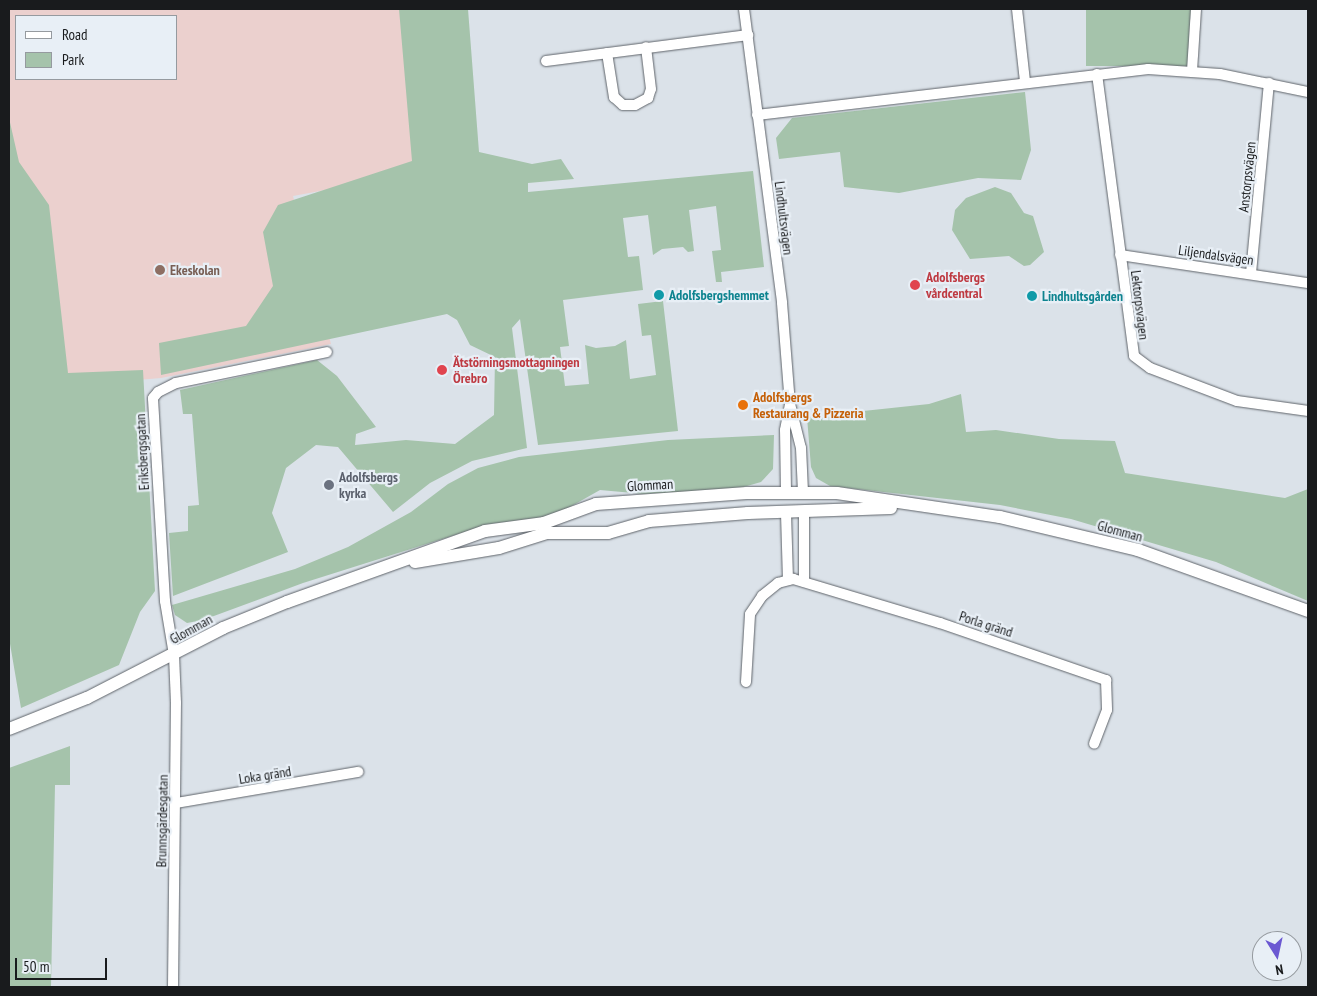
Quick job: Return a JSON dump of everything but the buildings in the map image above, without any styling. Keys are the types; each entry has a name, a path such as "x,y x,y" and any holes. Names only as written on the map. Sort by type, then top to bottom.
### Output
{"street":[{"name":"Lindhultsvägen","path":"744,9 782,303 790,404 798,429 803,492"},
{"path":"1017,9 1026,82"},
{"path":"1192,71 1196,9"},
{"path":"546,61 748,35"},
{"path":"607,53 614,97 623,106 635,106 648,98 651,89 646,47"},
{"path":"757,115 1148,69 1192,71 1269,83 1308,92"},
{"name":"Lektorpsvägen","path":"1097,74 1129,337 1138,362 1188,384 1237,401 1308,411"},
{"name":"Anstorpsvägen","path":"1251,273 1269,83"},
{"name":"Liljendalsvägen","path":"1120,255 1308,283"},
{"name":"Eriksbergsgatan","path":"174,656 165,601 153,398 158,392 176,383 327,352"},
{"name":"Lindhultsvägen","path":"786,492 785,430 790,404"},
{"path":"786,492 786,512 795,580"},
{"path":"795,580 804,512 803,492"},
{"name":"Glomman","path":"9,729 87,698 174,656 223,628 341,582 393,566 484,530 544,523 596,504 803,492 837,494 1000,517 1138,550 1308,611"},
{"name":"Glomman","path":"393,566 499,548 547,533 597,534 649,521 918,506"},
{"path":"746,682 750,614 762,596 778,583 795,580"},
{"name":"Porla gränd","path":"795,580 940,623 1106,680 1107,710 1094,744"},
{"name":"Brunnsgärdesgatan","path":"173,987 176,803 174,656"},
{"name":"Loka gränd","path":"176,803 358,772"}],"shaded area":[{"name":"Ekeskolan","path":"9,9 421,9 434,170 293,196 331,344 161,378 9,391"}],"green space":[{"path":"399,9 468,9 479,152 532,164 561,159 574,179 528,183 528,192 753,171 764,267 721,272 722,282 716,282 712,251 721,250 716,206 689,210 694,251 688,252 683,247 662,249 653,255 648,215 623,218 628,257 639,256 643,290 563,300 569,346 560,347 565,386 589,384 585,345 596,348 615,346 626,340 630,379 656,375 651,335 642,336 638,304 663,301 678,431 538,445 520,319 512,328 527,448 472,461 430,483 393,512 338,447 316,445 286,468 272,513 288,552 173,596 169,533 188,531 188,506 199,505 192,414 183,414 180,390 317,360 337,376 376,427 356,434 355,445 406,440 455,444 494,415 495,357 470,345 457,320 447,314 161,375 159,343 246,326 273,286 263,232 278,205 412,161"},
{"path":"1086,9 1192,9 1192,66 1086,66"},
{"path":"1025,92 1031,150 1021,180 978,178 899,193 844,187 840,152 779,159 776,138 792,118"},
{"path":"9,118 19,162 49,205 68,373 143,370 155,591 140,612 119,665 21,708 9,638"},
{"path":"995,187 1011,193 1024,213 1033,216 1044,252 1030,265 1024,266 1009,256 970,259 952,230 955,210 966,198"},
{"path":"961,394 966,432 996,430 1059,439 1115,441 1125,473 1285,498 1308,489 1308,601 1216,562 1071,519 1000,505 830,486 816,478 811,467 807,417 929,404"},
{"path":"774,435 773,469 761,482 733,490 644,494 600,490 554,516 490,524 303,583 203,620 187,623 175,615 172,605 295,569 348,547 411,512 448,484 478,468 519,457 668,440"},
{"path":"70,746 70,785 55,785 51,987 9,987 9,768"}],"place":[{"name":"Ekeskolan","path":"160,270"},
{"name":"Adolfsbergs vårdcentral","path":"915,285"},
{"name":"Adolfsbergshemmet","path":"659,295"},
{"name":"Lindhultsgården","path":"1032,296"},
{"name":"Ätstörningsmottagningen Örebro","path":"442,370"},
{"name":"Adolfsbergs Restaurang & Pizzeria","path":"743,405"},
{"name":"Adolfsbergs kyrka","path":"329,485"}]}
